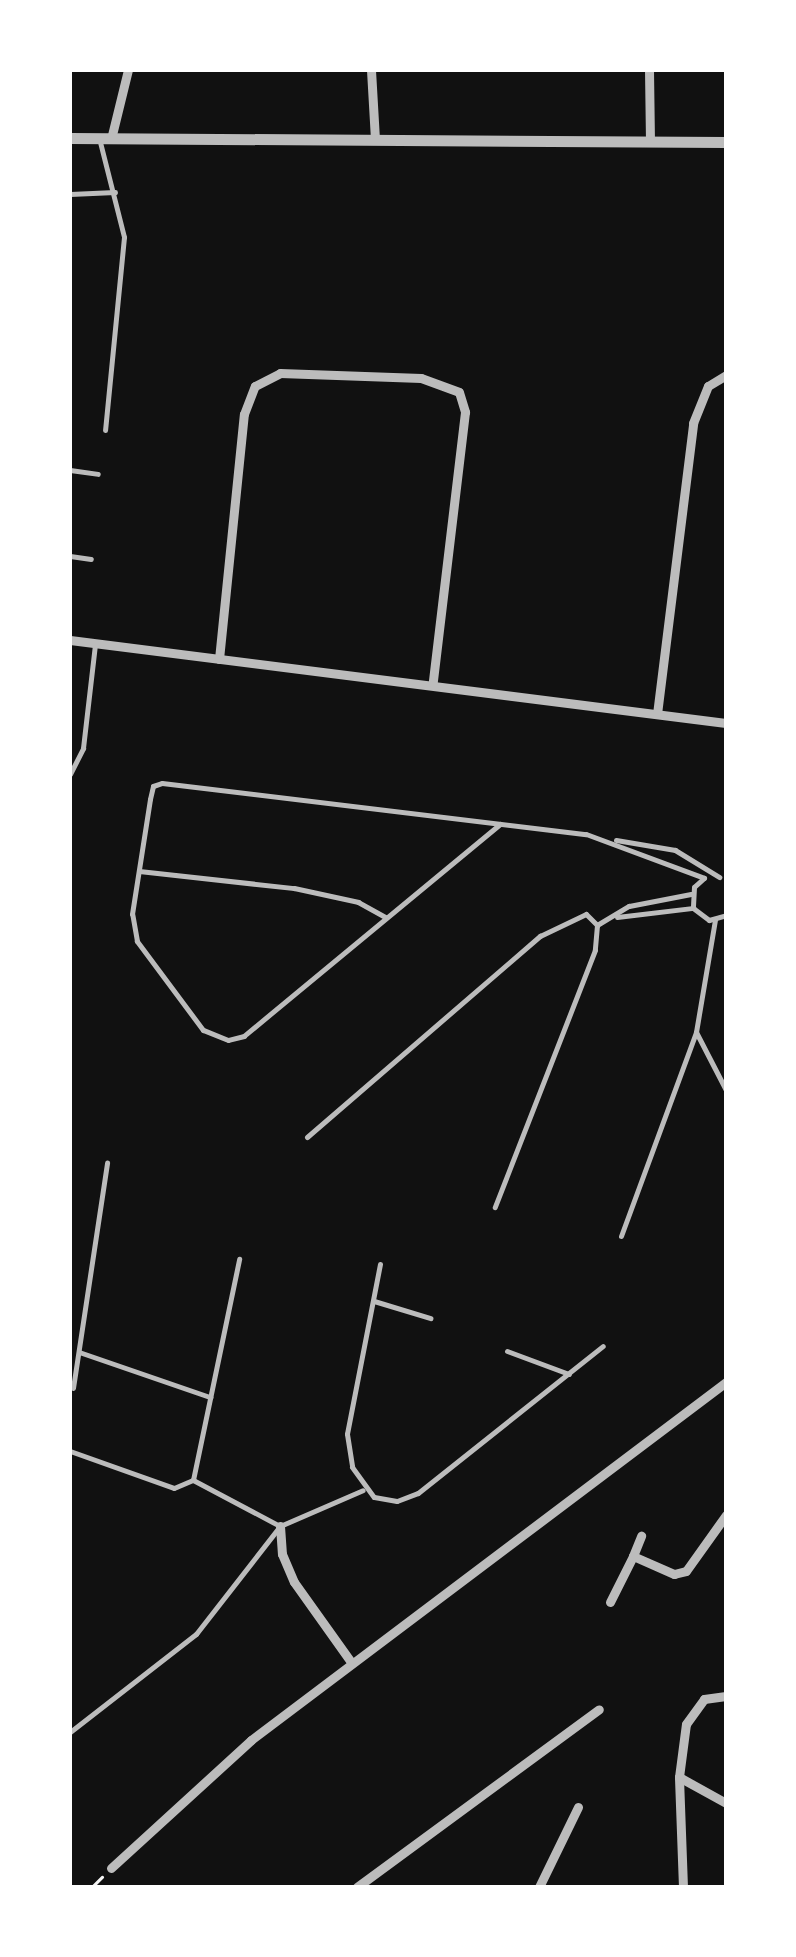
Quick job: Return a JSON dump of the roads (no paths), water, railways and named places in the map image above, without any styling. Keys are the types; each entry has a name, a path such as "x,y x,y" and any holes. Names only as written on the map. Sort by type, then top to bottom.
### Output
{"street":[{"path":"105,139 128,70"},
{"path":"371,70 375,140"},
{"path":"649,70 650,142"},
{"path":"70,138 726,142"},
{"path":"219,659 244,414 255,386 280,373 421,378 459,392 465,412 433,682"},
{"path":"657,714 693,424 708,386 726,376"},
{"path":"70,640 433,682 726,723"},
{"path":"111,1868 251,1740 726,1382"},
{"path":"633,1556 674,1574 686,1571 725,1519"},
{"path":"280,1526 282,1554 294,1582 351,1662"},
{"path":"610,1602 641,1536"},
{"path":"683,1887 679,1777 694,1707 726,1696"},
{"path":"357,1887 598,1709"},
{"path":"679,1777 726,1803"},
{"path":"539,1887 578,1807"}],"lane":[{"path":"105,139 124,252 105,430"},
{"path":"70,194 116,192"},
{"path":"70,470 98,474"},
{"path":"70,556 91,559"},
{"path":"70,774 83,748 95,644"},
{"path":"500,824 244,1036 216,1038 183,1010 138,941 132,914 152,791 162,783 500,824 676,850 726,881"},
{"path":"613,840 704,878 718,877"},
{"path":"139,871 323,894 384,917"},
{"path":"597,925 629,906 691,894 704,878"},
{"path":"691,894 693,908"},
{"path":"615,917 693,908 715,920"},
{"path":"308,1136 560,921 586,914 597,925"},
{"path":"715,920 726,915"},
{"path":"621,1236 696,1032 715,920"},
{"path":"495,1207 588,970 597,925"},
{"path":"696,1032 726,1090"},
{"path":"73,1388 107,1163"},
{"path":"70,1451 160,1484 185,1486 193,1480 239,1259"},
{"path":"380,1264 347,1434 352,1467 364,1489 387,1501 418,1493 602,1346"},
{"path":"374,1300 430,1318"},
{"path":"507,1351 569,1374"},
{"path":"79,1352 210,1397"},
{"path":"193,1480 280,1526"},
{"path":"70,1732 196,1634 280,1526 364,1489"}]}
